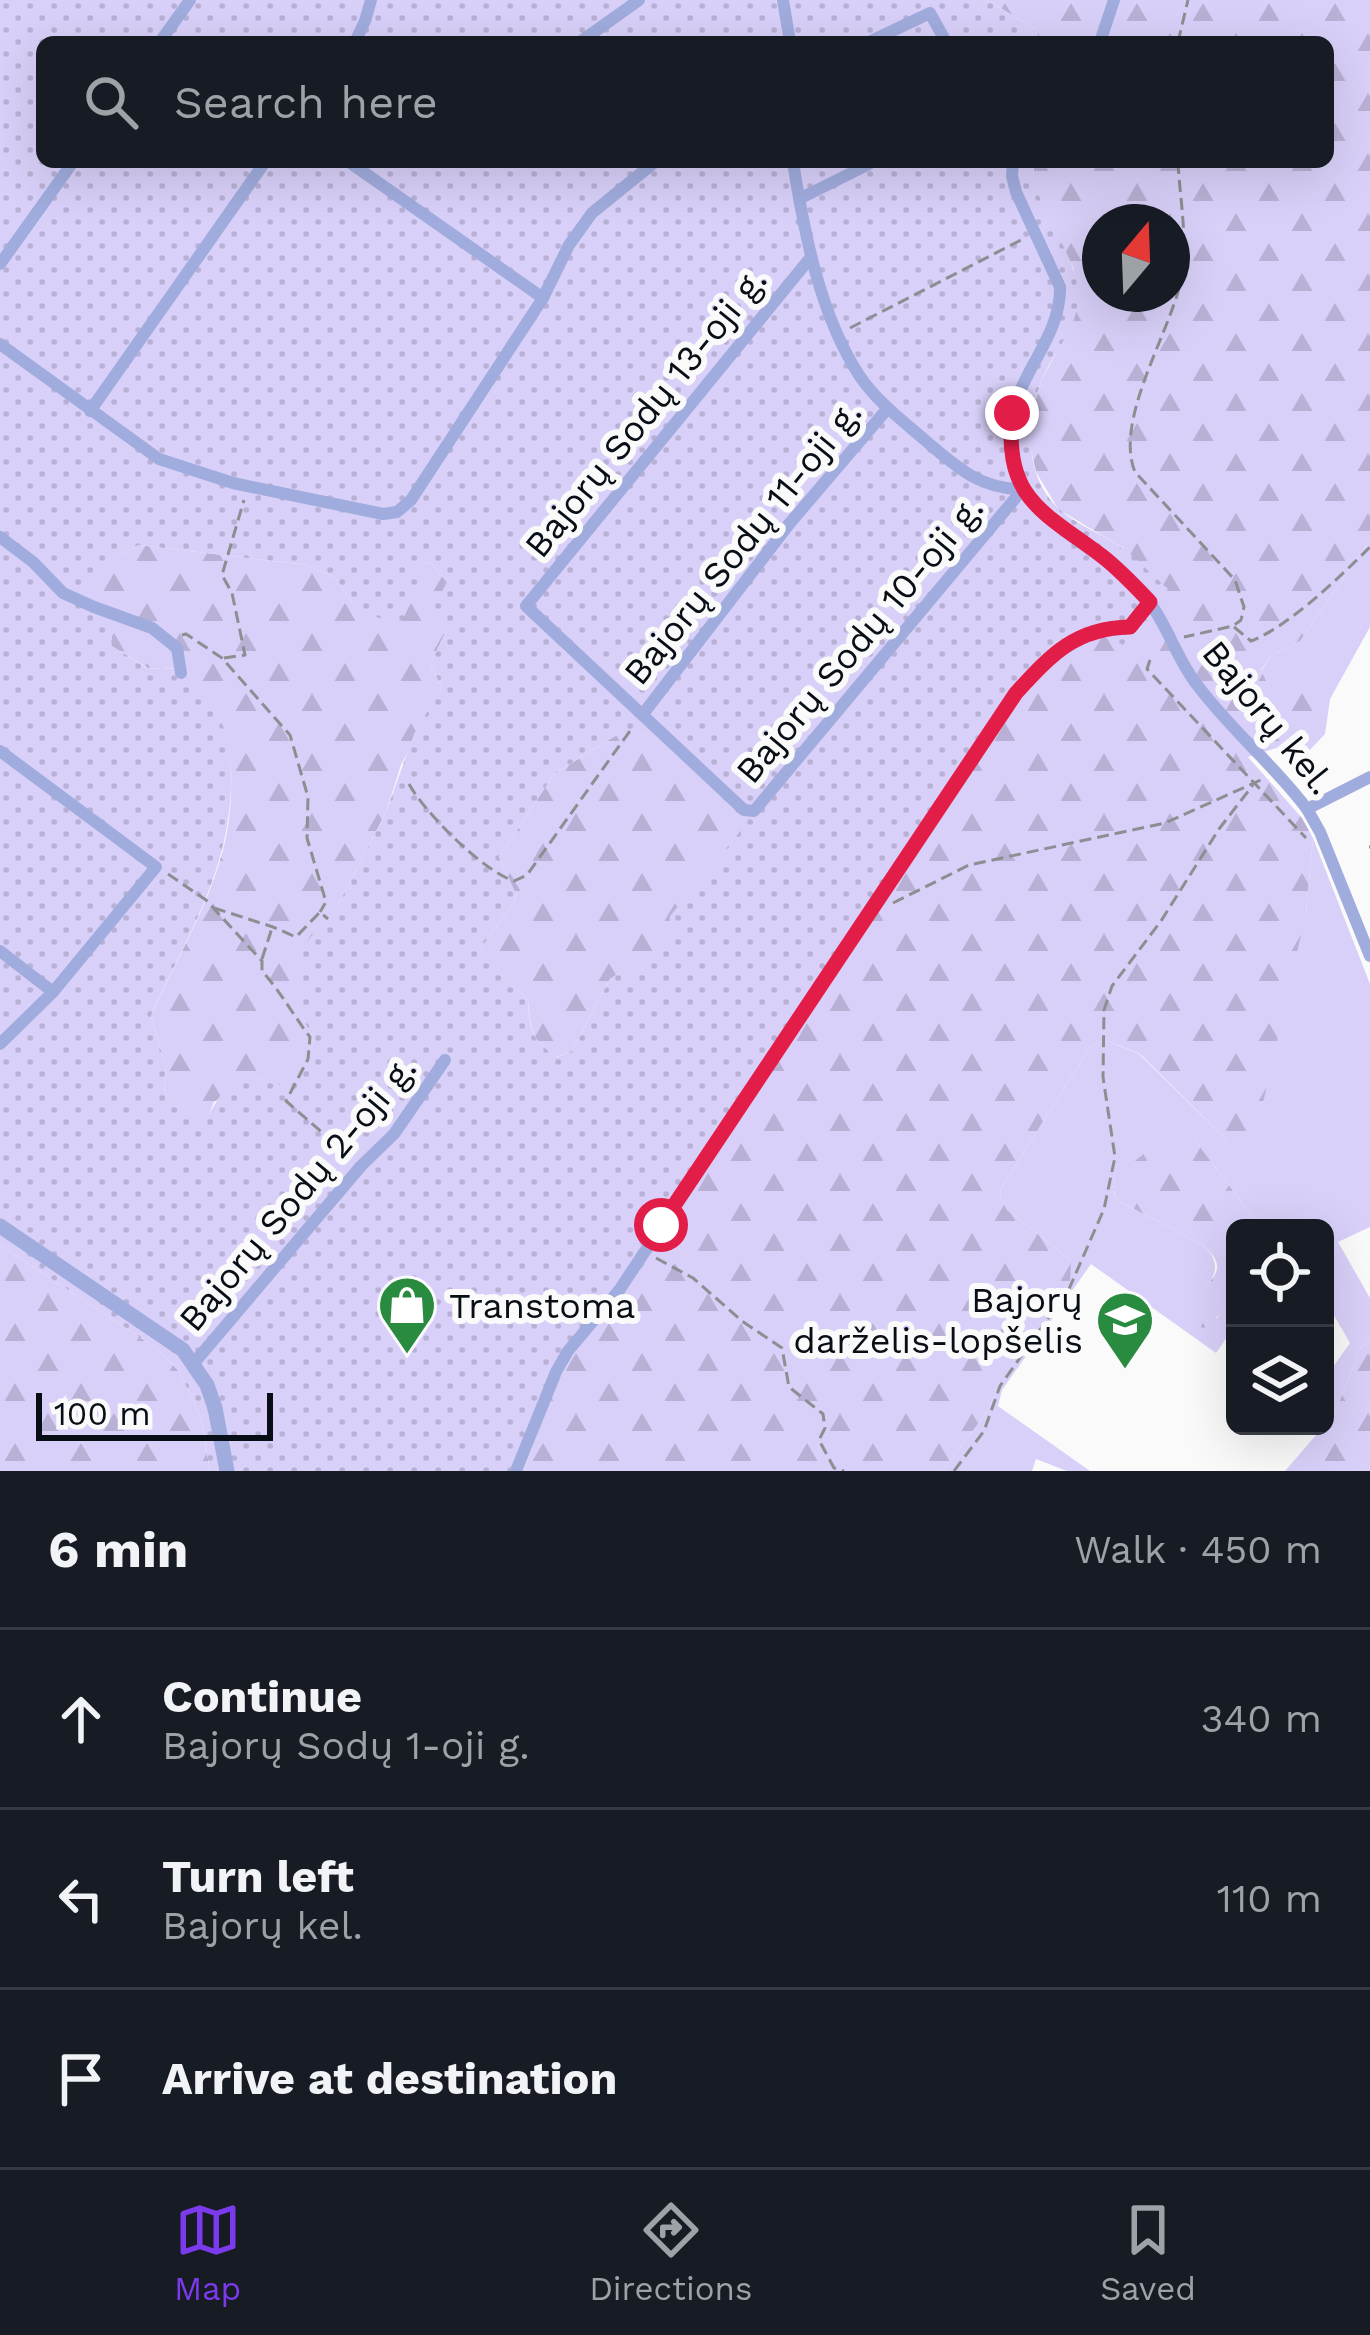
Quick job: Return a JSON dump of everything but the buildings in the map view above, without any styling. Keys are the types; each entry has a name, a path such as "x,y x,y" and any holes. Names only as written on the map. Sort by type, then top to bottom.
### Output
{"street":[{"path":"164,36 190,0"},
{"path":"358,36 371,0"},
{"path":"588,36 639,0"},
{"path":"783,0 789,36"},
{"path":"1102,36 1114,0"},
{"path":"882,36 930,13 943,36"},
{"path":"0,264 69,168"},
{"path":"90,411 261,168"},
{"path":"358,168 543,298"},
{"path":"0,344 159,459 248,487 383,514 397,512 411,500 543,298 569,245 592,213 648,168"},
{"path":"794,168 811,256 838,334 860,377 888,408 978,481 999,489 1023,489 1013,463 1012,413 1018,391 1043,350 1060,303 1060,287 1016,192 1014,168"},
{"path":"799,199 861,168"},
{"name":"Bajorų Sodų 13-oji g.","path":"526,606 811,256"},
{"name":"Bajorų Sodų 11-oji g.","path":"643,713 790,523 888,408"},
{"name":"Bajorų kel.","path":"1023,489 1040,511 1101,556 1150,602 1194,681 1307,809 1370,956"},
{"name":"Bajorų Sodų 10-oji g.","path":"526,606 744,810 754,812 1023,489"},
{"path":"0,537 63,592 152,628 177,648 182,674"},
{"path":"516,1471 568,1351 620,1289 1016,693 1068,644 1105,628 1130,627 1150,602"},
{"path":"0,751 156,866 53,992 0,1045"},
{"path":"1307,809 1370,777"},
{"path":"0,951 53,992"},
{"name":"Bajorų Sodų 2-oji g.","path":"194,1363 361,1166 394,1134 445,1060"},
{"path":"0,1226 182,1350 194,1363 215,1408 227,1471"}],"path":[{"path":"1179,36 1188,0"},
{"path":"1171,640 1233,626 1244,607 1234,580 1135,472 1129,457 1136,408 1180,285 1178,168"},
{"path":"838,334 1035,233"},
{"path":"222,658 245,655 232,592 222,575 248,487"},
{"path":"1233,626 1251,641 1268,634 1370,548"},
{"path":"164,638 185,634 222,658 290,735 308,797 307,838 326,902 296,937 212,908"},
{"path":"1150,660 1148,669 1255,784 1316,849 1327,849"},
{"path":"409,784 469,851 500,877 514,881 527,875 643,713"},
{"path":"870,914 969,865 1165,823 1275,771"},
{"path":"954,1471 984,1431 1000,1386 1069,1288 1104,1209 1114,1157 1103,1077 1104,1010 1112,986 1255,784"},
{"path":"156,866 212,908 262,961"},
{"path":"320,912 328,919"},
{"path":"273,927 262,971 310,1037 308,1059 286,1101 361,1166"},
{"path":"644,1251 693,1278 782,1348 789,1387 823,1414 825,1428 819,1440 834,1468 844,1471"}],"green space":[{"path":"0,0 987,0 1035,29 1038,36 36,36 36,168 1034,168 1040,198 1072,265 1078,301 1036,400 1031,449 1039,480 1057,507 1126,551 1168,589 1123,645 1103,637 1080,642 1020,695 622,1298 571,1358 523,1471 210,1471 192,1397 177,1369 153,1346 0,1245","holes":["139,545 306,565 336,578 353,605 379,618 402,621 420,584 420,562 431,563 447,582 432,610 447,629 430,665 442,687 414,734 386,812 339,903 299,951 301,1014 314,1041 303,1071 285,1086 252,1077 227,1084 206,1119 197,1118 164,1092 166,1068 151,1016 192,930 224,843 231,779 227,737 186,669 147,668 112,646 112,625 85,596 119,555","620,733 641,733 661,744 734,813 739,833 670,916 669,938 640,972 621,972 610,979 572,1051 557,1057 534,1033 528,1000 482,955 481,948 516,894 499,857 554,774"]},
{"path":"987,0 1370,0 1370,540 1300,641 1272,655 1261,670 1269,687 1304,690 1321,701 1314,725 1276,748 1248,757 1302,818 1313,838 1306,913 1263,1103 1253,1126 1240,1142 1229,1142 1140,1054 1107,1041 1091,1046 1001,1188 1000,1197 1007,1210 1071,1260 1070,1283 997,1386 990,1408 942,1471 523,1471 571,1358 946,811 1020,695 1069,649 1102,637 1123,548 1058,509 1036,472 1031,450 1030,420 1042,379 1067,333 1074,269 1035,192 1033,168 1334,168 1334,36 1038,36 1035,29"},
{"path":"1370,540 1370,627 1330,699 1325,734 1292,769 1276,748 1314,725 1304,690 1269,687 1261,671 1272,655 1300,641"},
{"path":"139,545 306,565 336,578 353,605 420,562 431,563 447,582 447,629 430,665 442,687 401,765 386,812 328,919 301,1014 314,1041 303,1071 285,1087 252,1077 214,1102 207,1119 197,1119 164,1092 166,1068 151,1016 223,850 231,765 217,726 186,669 148,668 111,646 84,596 119,555"},
{"path":"620,733 641,733 662,744 734,812 740,833 664,946 640,972 621,972 610,979 572,1051 556,1057 534,1033 528,1000 482,956 481,948 516,895 499,857 554,774"},
{"path":"1313,838 1370,984 1370,1227 1338,1242 1370,1298 1370,1341 1361,1347 1335,1413 1334,1365 1350,1343 1334,1315 1334,1219 1254,1219 1195,1140 1115,1176 1113,1190 1117,1200 1208,1250 1215,1270 1197,1295 1216,1319 1226,1304 1226,1339 1216,1353 1091,1264 1002,1390 998,1406 1090,1471 1067,1471 1036,1459 1032,1471 942,1471 990,1408 997,1386 1071,1260 1007,1210 1000,1197 1001,1188 1091,1046 1107,1041 1139,1054 1229,1142 1306,913"},
{"path":"1169,1135 1184,1135 1195,1140 1254,1219 1226,1219 1226,1304 1204,1328 1190,1324 1188,1311 1214,1275 1213,1256 1201,1244 1117,1200 1115,1176"},
{"path":"0,1245 153,1346 177,1369 202,1423 210,1471 0,1471"},
{"path":"1370,1341 1370,1471 1285,1471 1316,1435 1334,1435 1334,1414 1361,1347"}],"place":[{"name":"Transtoma","path":"407,1356"},
{"name":"Bajorų darželis-lopšelis","path":"1125,1371"}],"route":[{"path":"661,1225 1016,693 1068,644 1089,632 1130,627 1150,602 1101,556 1060,529 1023,489 1013,463 1012,413"}]}
